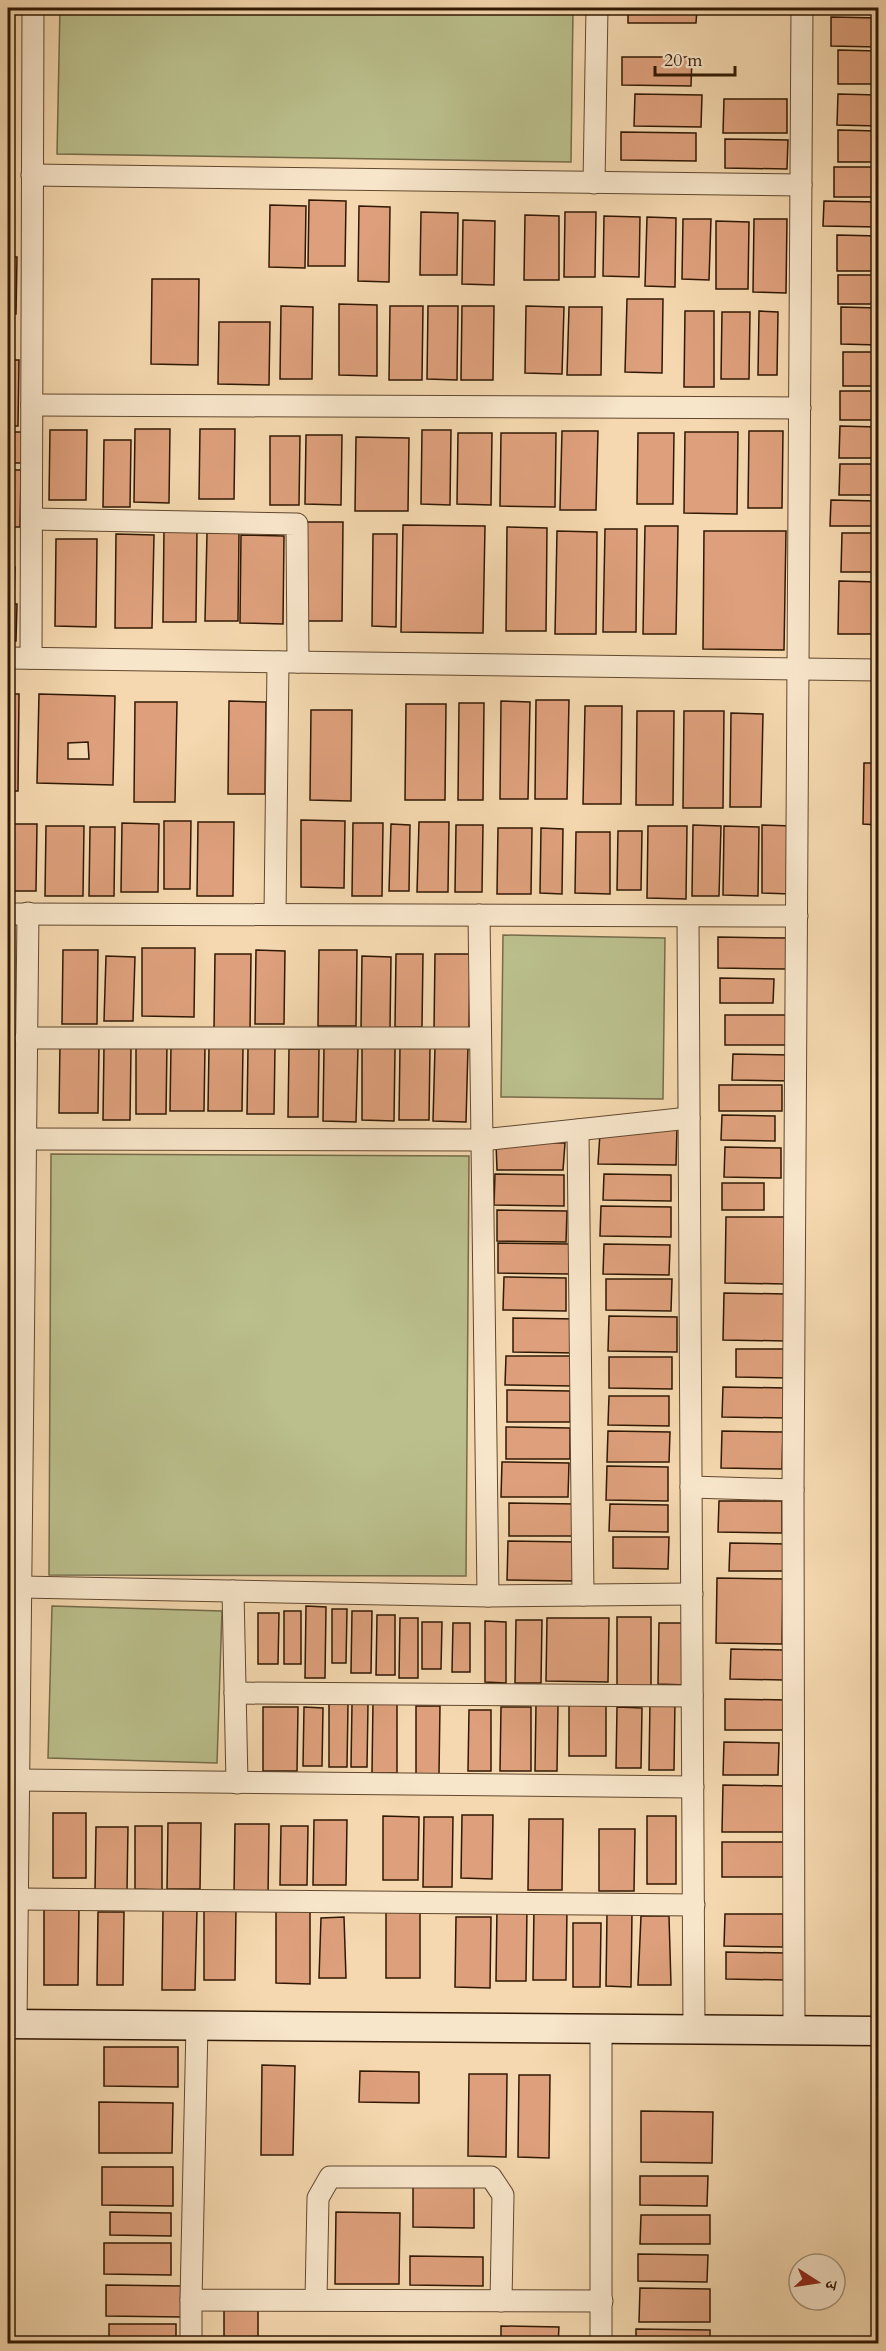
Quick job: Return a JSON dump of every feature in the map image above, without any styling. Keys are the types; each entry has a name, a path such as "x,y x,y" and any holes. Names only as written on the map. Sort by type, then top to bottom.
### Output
{"street":[{"path":"31,658 33,8"},
{"path":"594,183 597,8"},
{"path":"794,2031 793,1490 800,669 802,8"},
{"path":"32,175 801,185"},
{"path":"32,405 800,408"},
{"path":"32,519 297,524 275,914"},
{"path":"8,658 879,670"},
{"path":"797,916 18,913 26,1038 26,1139 16,1576 19,1780 13,1813 17,1899 12,2024 879,2031"},
{"path":"479,915 488,1596"},
{"path":"688,917 694,2029"},
{"path":"26,1038 480,1038"},
{"path":"26,1139 482,1140 689,1118"},
{"path":"578,1130 583,1595"},
{"path":"691,1487 793,1490"},
{"path":"16,1576 233,1591 488,1596 692,1594"},
{"path":"233,1591 237,1783"},
{"path":"235,1693 692,1696"},
{"path":"19,1780 693,1787"},
{"path":"17,1899 694,1905"},
{"path":"191,2343 197,2025"},
{"path":"602,2028 602,2343"},
{"path":"316,2299 318,2198 330,2177 491,2177 503,2195 501,2301"},
{"path":"191,2300 602,2301"}],"green space":[{"path":"60,8 573,8 571,162 57,154"},
{"path":"503,935 665,938 663,1099 501,1097"},
{"path":"51,1154 469,1156 466,1576 49,1575"},
{"path":"52,1606 222,1611 217,1763 48,1758"}],"building":[{"path":"628,8 697,8 696,23 628,23"},
{"path":"834,8 878,8 878,12 834,12"},
{"path":"831,17 878,18 878,47 831,46"},
{"path":"838,50 878,51 878,84 838,84"},
{"path":"622,57 692,57 691,86 622,85"},
{"path":"635,94 702,95 701,127 634,126"},
{"path":"838,94 878,95 878,126 837,125"},
{"path":"724,99 787,99 787,133 723,133"},
{"path":"838,130 878,131 878,162 838,162"},
{"path":"621,132 696,133 696,161 621,160"},
{"path":"725,139 788,140 787,169 725,168"},
{"path":"8,146 12,146 12,181 8,181"},
{"path":"834,167 878,167 878,197 834,197"},
{"path":"8,185 14,185 14,214 8,214"},
{"path":"309,200 346,201 345,266 308,266"},
{"path":"824,201 878,202 878,227 823,226"},
{"path":"270,205 306,206 305,268 269,267"},
{"path":"359,206 390,207 389,282 358,281"},
{"path":"421,212 458,213 457,275 420,275"},
{"path":"565,212 596,212 595,277 564,277"},
{"path":"525,215 559,216 559,280 524,280"},
{"path":"604,216 640,217 639,277 603,276"},
{"path":"647,217 676,218 675,287 645,286"},
{"path":"683,219 711,219 709,280 682,279"},
{"path":"754,219 787,219 786,293 753,292"},
{"path":"463,220 495,221 494,285 462,284"},
{"path":"716,221 749,222 748,289 716,289"},
{"path":"837,235 878,236 878,271 837,271"},
{"path":"8,257 17,257 16,314 8,314"},
{"path":"838,275 878,275 878,304 838,304"},
{"path":"152,279 199,279 198,365 151,364"},
{"path":"627,299 663,299 662,373 625,372"},
{"path":"339,304 377,305 377,376 339,375"},
{"path":"281,306 313,307 312,379 280,379"},
{"path":"390,306 423,306 422,380 389,380"},
{"path":"428,306 458,306 457,380 427,379"},
{"path":"462,306 494,306 493,380 461,380"},
{"path":"526,306 564,307 562,374 525,373"},
{"path":"569,307 602,307 601,375 567,375"},
{"path":"841,307 878,308 878,345 841,344"},
{"path":"685,311 714,311 714,387 684,387"},
{"path":"759,311 778,312 777,375 758,375"},
{"path":"722,312 750,312 749,379 721,379"},
{"path":"219,322 270,322 269,385 218,384"},
{"path":"843,352 878,352 878,386 843,386"},
{"path":"8,360 19,360 18,426 8,426"},
{"path":"840,391 878,391 878,420 840,420"},
{"path":"840,426 878,427 878,458 839,458"},
{"path":"135,429 170,429 169,503 134,502"},
{"path":"200,429 235,429 234,499 199,499"},
{"path":"50,430 87,430 86,500 49,500"},
{"path":"422,430 451,430 450,505 421,504"},
{"path":"562,431 598,431 596,510 560,510"},
{"path":"749,431 783,431 782,508 748,508"},
{"path":"8,432 22,432 22,463 8,463"},
{"path":"685,432 738,432 737,514 684,513"},
{"path":"458,433 492,433 491,505 457,504"},
{"path":"501,433 556,433 555,507 500,506"},
{"path":"638,433 674,433 673,504 637,504"},
{"path":"306,435 342,435 341,505 305,504"},
{"path":"270,436 300,436 299,505 270,505"},
{"path":"356,437 409,438 408,511 355,511"},
{"path":"104,440 131,440 130,507 103,507"},
{"path":"840,464 878,464 878,495 839,495"},
{"path":"8,470 21,470 20,527 8,527"},
{"path":"831,500 878,501 878,526 830,526"},
{"path":"306,522 343,522 342,621 304,621"},
{"path":"403,525 485,526 483,633 401,632"},
{"path":"645,526 678,526 676,634 643,634"},
{"path":"507,527 547,528 546,631 506,631"},
{"path":"164,528 197,528 196,622 163,622"},
{"path":"605,529 637,529 636,632 603,632"},
{"path":"557,531 597,532 596,634 555,634"},
{"path":"704,531 786,531 784,650 703,649"},
{"path":"207,533 239,533 238,621 205,621"},
{"path":"842,533 878,533 878,572 841,572"},
{"path":"116,534 154,535 152,628 115,628"},
{"path":"373,534 397,534 396,627 372,626"},
{"path":"8,535 11,535 11,561 8,561"},
{"path":"241,535 284,536 283,624 240,623"},
{"path":"56,539 97,539 96,627 55,626"},
{"path":"8,567 15,567 14,597 8,597"},
{"path":"839,581 878,582 878,634 838,634"},
{"path":"8,604 17,604 16,641 8,640"},
{"path":"8,694 19,694 18,791 8,791"},
{"path":"39,694 115,696 113,785 37,783","holes":["88,742 89,759 68,759 68,743"]},
{"path":"536,700 569,700 567,799 535,799"},
{"path":"229,701 266,702 265,794 228,794"},
{"path":"501,701 530,702 528,799 500,799"},
{"path":"135,702 177,702 175,802 134,802"},
{"path":"459,703 484,703 483,800 458,800"},
{"path":"406,704 446,704 445,800 405,800"},
{"path":"585,706 622,706 621,804 583,804"},
{"path":"311,710 352,710 351,801 310,800"},
{"path":"637,711 674,711 673,805 636,805"},
{"path":"684,711 724,711 723,808 683,808"},
{"path":"731,713 763,714 761,807 730,807"},
{"path":"864,763 878,763 878,825 863,824"},
{"path":"301,820 345,821 344,888 301,887"},
{"path":"164,821 191,821 190,889 164,889"},
{"path":"198,822 234,822 233,896 197,896"},
{"path":"419,822 449,822 448,892 417,892"},
{"path":"122,823 159,824 158,892 121,892"},
{"path":"353,823 383,823 382,896 352,896"},
{"path":"8,824 37,824 36,891 8,891"},
{"path":"391,824 410,825 409,891 389,891"},
{"path":"456,825 483,825 482,892 455,892"},
{"path":"693,825 721,826 719,896 692,896"},
{"path":"762,825 792,826 791,894 762,893"},
{"path":"46,826 84,826 83,896 45,896"},
{"path":"648,826 687,826 686,899 647,898"},
{"path":"724,826 759,827 758,896 723,895"},
{"path":"90,827 115,827 114,896 89,896"},
{"path":"498,828 532,828 531,894 497,894"},
{"path":"541,828 563,829 562,894 540,893"},
{"path":"618,831 642,831 641,890 617,890"},
{"path":"576,832 610,832 610,894 575,893"},
{"path":"718,937 787,938 787,969 718,968"},
{"path":"142,948 195,948 194,1017 142,1016"},
{"path":"63,950 98,950 97,1024 62,1024"},
{"path":"256,950 285,951 284,1024 255,1024"},
{"path":"319,950 357,950 356,1026 318,1026"},
{"path":"215,954 251,954 250,1031 214,1030"},
{"path":"396,954 423,954 422,1027 395,1027"},
{"path":"435,954 470,954 469,1031 434,1030"},
{"path":"106,956 135,957 133,1021 104,1021"},
{"path":"362,956 391,957 390,1029 361,1028"},
{"path":"720,978 774,979 773,1003 720,1003"},
{"path":"725,1015 794,1015 794,1045 725,1045"},
{"path":"136,1043 167,1043 166,1114 136,1114"},
{"path":"60,1044 99,1045 98,1113 59,1113"},
{"path":"104,1046 131,1047 130,1120 103,1120"},
{"path":"171,1046 205,1046 204,1111 170,1111"},
{"path":"209,1047 243,1047 242,1111 208,1111"},
{"path":"324,1047 358,1047 356,1122 323,1121"},
{"path":"400,1047 430,1047 429,1120 399,1120"},
{"path":"435,1047 468,1047 466,1122 433,1121"},
{"path":"248,1048 275,1048 274,1114 247,1114"},
{"path":"362,1048 395,1048 394,1121 362,1120"},
{"path":"289,1049 319,1049 318,1117 288,1117"},
{"path":"733,1054 792,1055 792,1081 732,1080"},
{"path":"719,1085 782,1085 782,1111 719,1111"},
{"path":"8,1098 14,1098 13,1134 8,1134"},
{"path":"722,1115 775,1116 775,1141 721,1140"},
{"path":"677,1127 676,1165 598,1164 600,1133"},
{"path":"8,1138 18,1139 18,1170 8,1170"},
{"path":"496,1142 565,1143 563,1170 497,1170"},
{"path":"725,1147 781,1148 781,1178 724,1177"},
{"path":"495,1174 564,1175 564,1206 494,1205"},
{"path":"604,1174 671,1175 671,1201 603,1200"},
{"path":"8,1175 18,1176 18,1206 8,1206"},
{"path":"722,1183 764,1183 764,1210 722,1210"},
{"path":"601,1206 671,1207 671,1237 600,1236"},
{"path":"8,1209 11,1209 11,1237 8,1237"},
{"path":"497,1210 567,1211 566,1242 497,1241"},
{"path":"726,1217 786,1217 785,1284 725,1283"},
{"path":"498,1243 570,1244 570,1274 498,1273"},
{"path":"604,1244 670,1245 669,1275 603,1274"},
{"path":"504,1277 566,1278 566,1311 503,1310"},
{"path":"606,1279 672,1279 671,1311 606,1310"},
{"path":"724,1293 787,1294 786,1341 723,1340"},
{"path":"609,1316 677,1317 677,1352 608,1351"},
{"path":"513,1318 577,1319 576,1353 513,1352"},
{"path":"736,1349 789,1349 789,1378 736,1377"},
{"path":"506,1356 573,1356 573,1386 505,1385"},
{"path":"609,1357 672,1357 672,1389 609,1388"},
{"path":"8,1384 10,1384 10,1416 8,1416"},
{"path":"723,1387 787,1388 787,1418 722,1417"},
{"path":"507,1390 570,1391 570,1422 507,1422"},
{"path":"609,1396 669,1396 669,1426 608,1425"},
{"path":"506,1427 570,1428 570,1459 506,1459"},
{"path":"608,1431 670,1432 669,1462 607,1462"},
{"path":"722,1431 783,1432 782,1469 721,1468"},
{"path":"502,1462 569,1463 568,1497 501,1497"},
{"path":"8,1463 14,1463 14,1498 8,1498"},
{"path":"607,1466 668,1467 668,1501 606,1500"},
{"path":"719,1501 782,1501 782,1533 718,1532"},
{"path":"509,1503 578,1504 577,1536 509,1536"},
{"path":"610,1504 668,1505 668,1532 609,1531"},
{"path":"613,1537 669,1537 668,1569 613,1568"},
{"path":"508,1541 577,1542 576,1581 507,1580"},
{"path":"730,1543 787,1544 787,1571 729,1571"},
{"path":"717,1578 783,1579 782,1644 716,1643"},
{"path":"306,1606 326,1607 325,1678 305,1678"},
{"path":"332,1609 347,1609 346,1663 332,1663"},
{"path":"284,1611 301,1611 301,1664 284,1664"},
{"path":"352,1611 372,1611 371,1673 351,1673"},
{"path":"258,1613 279,1613 278,1664 258,1664"},
{"path":"377,1615 395,1615 395,1675 376,1675"},
{"path":"617,1617 651,1617 651,1688 617,1688"},
{"path":"400,1618 418,1618 418,1678 399,1678"},
{"path":"547,1618 609,1618 608,1682 546,1681"},
{"path":"516,1620 542,1620 541,1683 515,1683"},
{"path":"485,1621 506,1622 506,1683 485,1682"},
{"path":"422,1622 442,1622 441,1669 422,1669"},
{"path":"453,1623 470,1623 470,1672 452,1672"},
{"path":"659,1623 687,1623 686,1685 658,1684"},
{"path":"731,1649 783,1650 783,1680 730,1679"},
{"path":"725,1699 786,1700 786,1730 725,1730"},
{"path":"650,1700 675,1700 674,1770 649,1770"},
{"path":"373,1701 397,1702 397,1773 372,1773"},
{"path":"329,1704 348,1704 347,1767 329,1767"},
{"path":"352,1704 368,1704 367,1767 351,1767"},
{"path":"536,1704 558,1705 557,1771 535,1771"},
{"path":"569,1705 606,1706 606,1756 569,1756"},
{"path":"416,1706 440,1706 439,1774 416,1774"},
{"path":"263,1707 298,1707 297,1771 263,1771"},
{"path":"304,1707 323,1708 322,1766 303,1766"},
{"path":"501,1707 531,1707 531,1771 500,1771"},
{"path":"617,1707 642,1708 641,1768 616,1768"},
{"path":"469,1710 491,1710 491,1771 468,1771"},
{"path":"724,1742 779,1743 778,1775 723,1775"},
{"path":"723,1785 786,1786 785,1832 722,1832"},
{"path":"53,1813 86,1813 86,1878 53,1878"},
{"path":"462,1815 493,1815 492,1879 461,1878"},
{"path":"383,1816 419,1817 418,1880 383,1880"},
{"path":"647,1816 676,1816 676,1884 647,1884"},
{"path":"424,1817 453,1817 452,1887 423,1887"},
{"path":"529,1819 563,1819 562,1890 528,1890"},
{"path":"314,1820 347,1820 346,1885 313,1885"},
{"path":"168,1823 201,1823 200,1889 167,1889"},
{"path":"235,1824 269,1824 268,1897 234,1896"},
{"path":"135,1826 162,1826 162,1890 135,1889"},
{"path":"281,1826 308,1826 307,1885 280,1885"},
{"path":"96,1827 128,1827 127,1892 95,1892"},
{"path":"599,1829 635,1829 634,1891 599,1891"},
{"path":"722,1842 787,1842 787,1877 722,1877"},
{"path":"44,1905 79,1906 78,1985 44,1985"},
{"path":"204,1907 236,1907 235,1980 204,1980"},
{"path":"497,1907 527,1907 526,1981 496,1981"},
{"path":"534,1907 567,1908 566,1980 533,1980"},
{"path":"163,1909 197,1909 195,1990 162,1990"},
{"path":"276,1909 310,1909 310,1984 276,1983"},
{"path":"386,1909 420,1909 420,1978 386,1978"},
{"path":"98,1912 124,1912 123,1985 97,1985"},
{"path":"607,1913 632,1913 631,1987 606,1986"},
{"path":"725,1914 783,1914 783,1947 724,1946"},
{"path":"641,1916 669,1916 671,1985 638,1985"},
{"path":"344,1917 346,1978 319,1978 321,1918"},
{"path":"456,1917 491,1917 490,1988 455,1987"},
{"path":"573,1923 601,1923 600,1987 573,1987"},
{"path":"726,1952 786,1953 785,1980 726,1979"},
{"path":"104,2047 178,2047 178,2087 104,2086"},
{"path":"262,2065 295,2066 293,2155 261,2155"},
{"path":"360,2071 419,2072 419,2103 359,2102"},
{"path":"469,2074 507,2074 506,2157 468,2156"},
{"path":"519,2075 550,2075 549,2158 518,2157"},
{"path":"99,2102 173,2103 172,2153 99,2153"},
{"path":"641,2111 713,2112 712,2163 641,2162"},
{"path":"102,2167 173,2167 173,2206 102,2205"},
{"path":"640,2176 708,2176 707,2206 640,2205"},
{"path":"413,2185 474,2185 474,2228 413,2227"},
{"path":"110,2212 171,2213 171,2236 110,2235"},
{"path":"336,2212 400,2213 399,2284 335,2284"},
{"path":"641,2215 710,2215 710,2244 640,2244"},
{"path":"104,2243 171,2243 171,2275 104,2274"},
{"path":"638,2254 708,2255 707,2282 638,2281"},
{"path":"410,2256 483,2257 483,2286 410,2285"},
{"path":"106,2285 182,2286 182,2317 106,2316"},
{"path":"640,2288 710,2289 710,2322 639,2322"},
{"path":"224,2309 258,2309 258,2344 224,2344"},
{"path":"109,2324 176,2324 176,2344 109,2344"},
{"path":"501,2326 559,2327 558,2344 501,2344"},
{"path":"636,2329 710,2330 710,2344 636,2344"}]}
